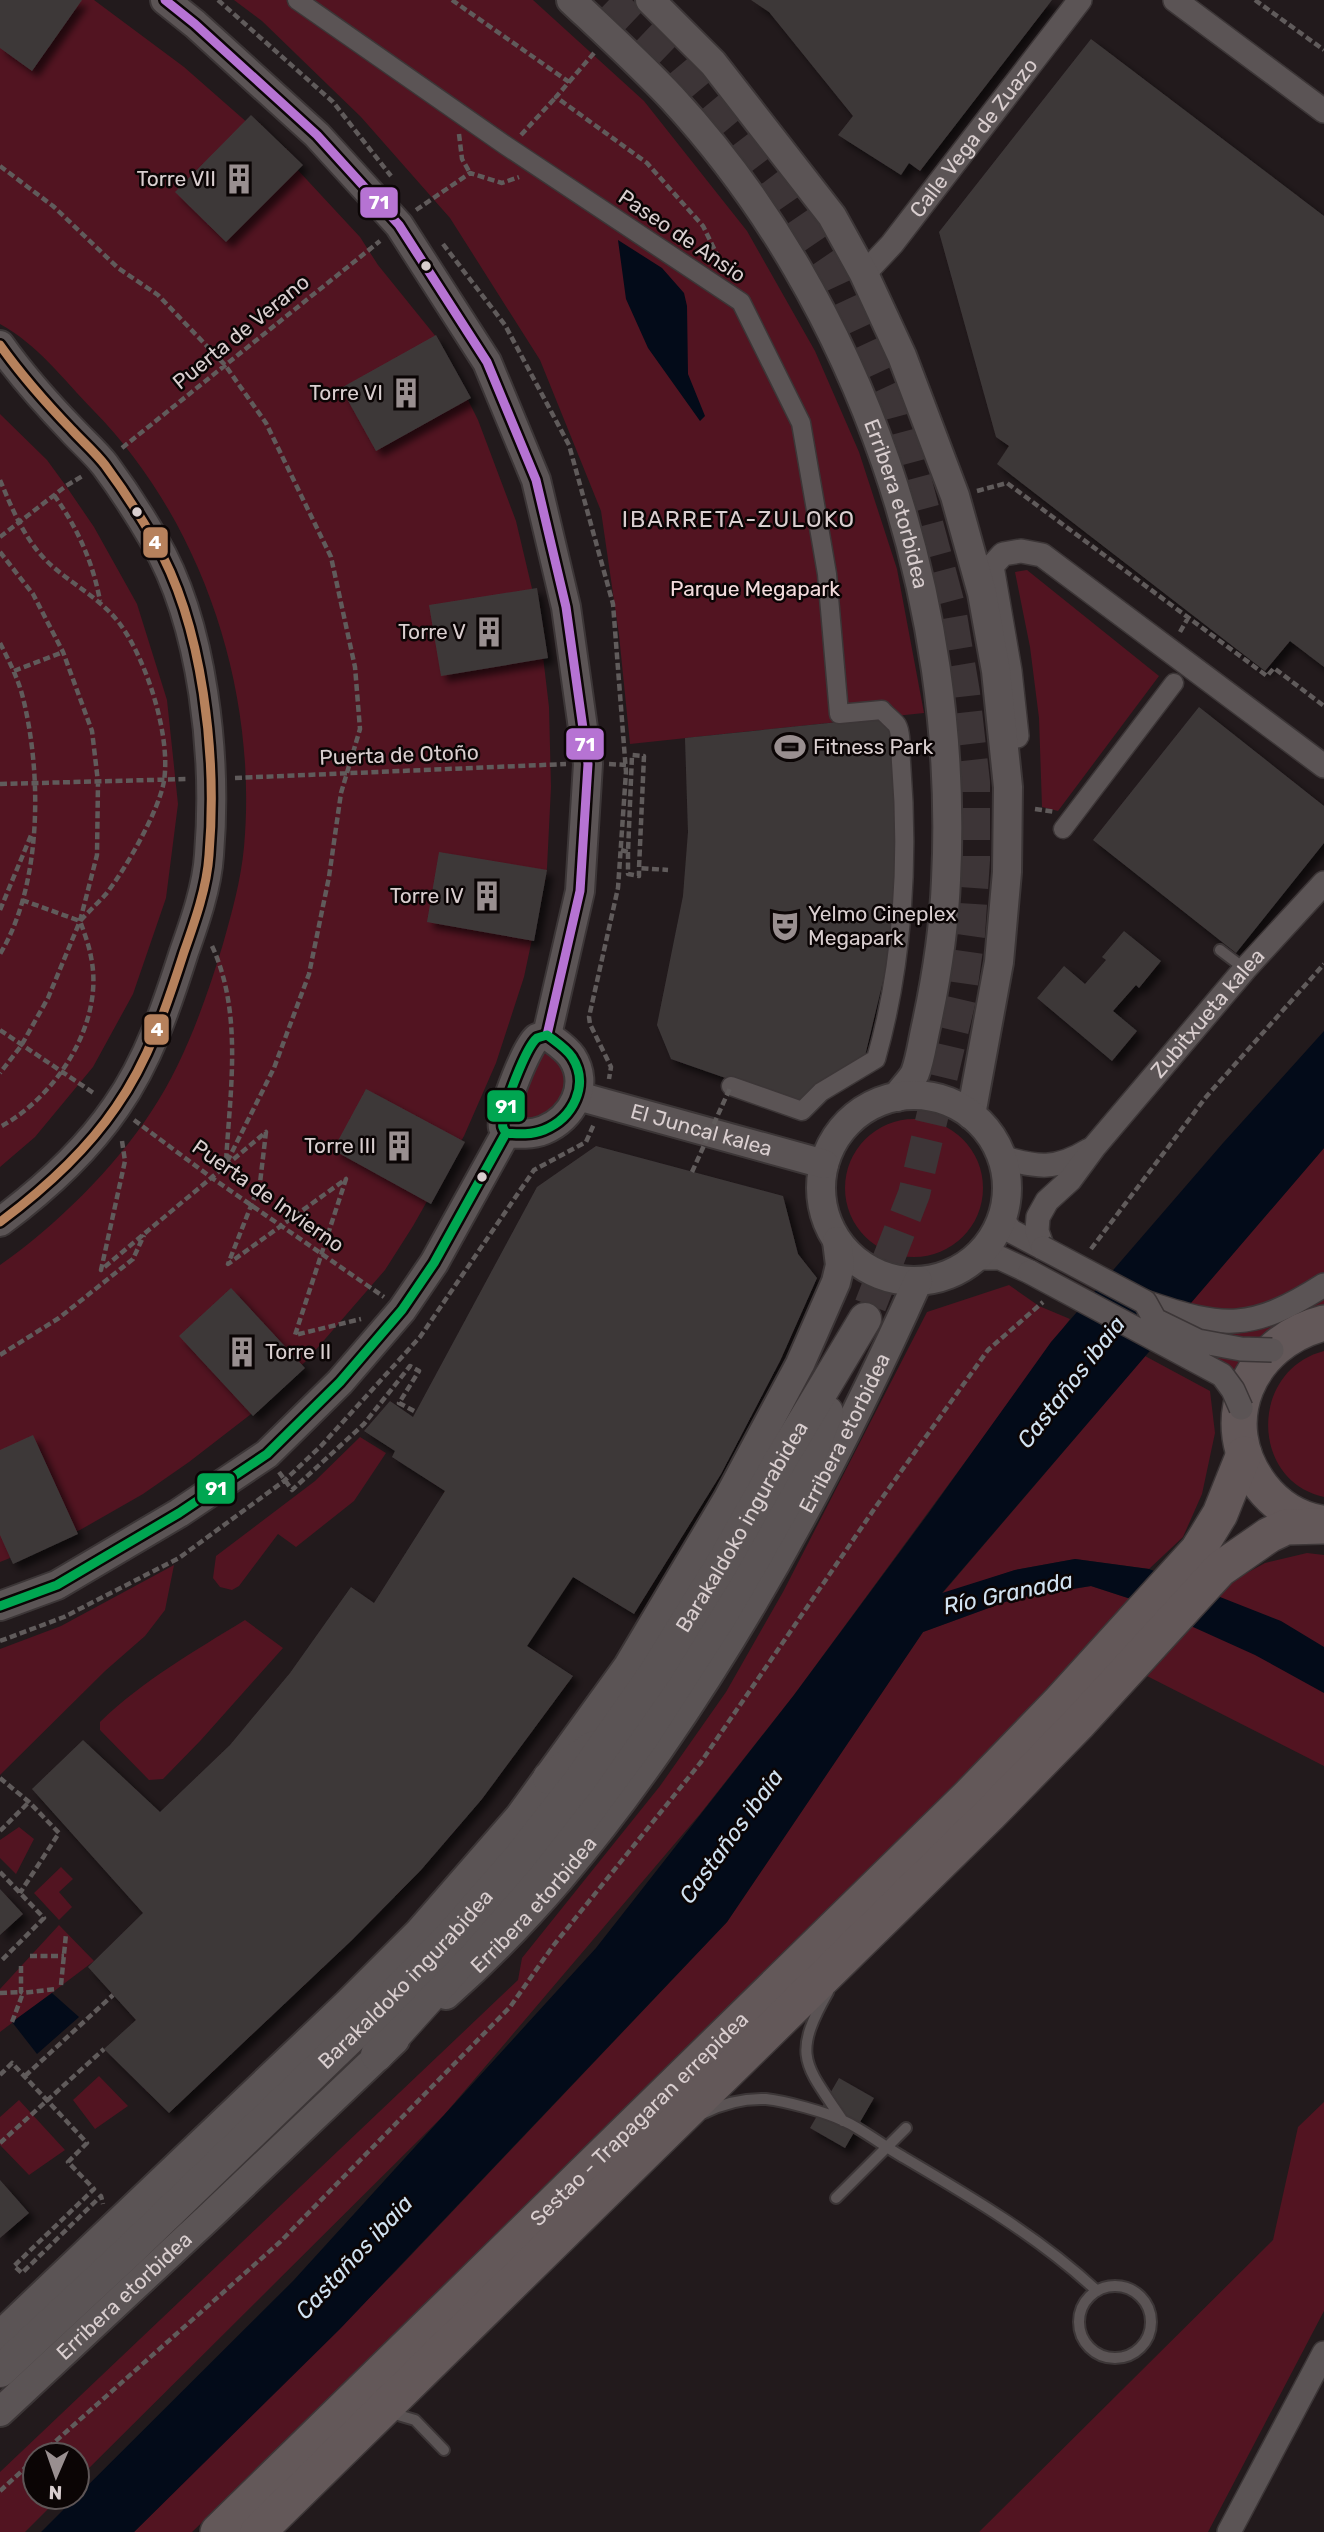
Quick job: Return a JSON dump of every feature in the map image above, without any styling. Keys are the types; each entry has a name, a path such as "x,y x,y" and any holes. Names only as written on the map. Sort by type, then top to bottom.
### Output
{"main road":[{"name":"Barakaldoko ingurabidea","path":"0,2371 281,2105 450,1937 519,1858 655,1673 865,1319 803,1472 722,1614 642,1738 548,1865 377,2055"},
{"path":"1324,1323 1308,1327 1289,1337 1265,1334 1259,1363 1241,1408 1241,1439 1244,1454 1254,1476 1269,1496 1288,1511 1324,1525"},
{"path":"1209,1560 1220,1514 1244,1454"},
{"path":"1068,1714 1209,1560 1286,1527 1324,1525"},
{"name":"Sestao - Trapagaran errepidea","path":"258,2532 404,2400 670,2129 851,1951 1068,1714"},
{"name":"Sestao - Trapagaran errepidea","path":"218,2532 940,1824 1068,1714"},
{"path":"549,1778 612,1735"}],"street":[{"path":"165,0 317,135 414,215 487,362 536,480 566,607 587,764 580,891 547,1035"},
{"name":"Paseo de Ansio","path":"297,0 509,148 741,302 801,424 827,574 839,714 882,710 898,727 903,782 904,865 898,938 888,1011 876,1059 821,1092 802,1111 731,1086"},
{"name":"Erribera etorbidea","path":"571,0 672,98 723,160 783,244 821,312 863,405 902,510 921,580 936,667 948,788 945,910 931,1006 914,1075 897,1097"},
{"path":"650,0 713,63 829,212 864,274 902,356 942,460 972,557 982,593 996,671 1008,787 1007,872 999,962 971,1115"},
{"name":"Calle Vega de Zuazo","path":"864,274 892,244 1080,0"},
{"path":"1175,0 1324,111"},
{"path":"0,345 22,377 104,463 155,541 181,600 197,661 207,720 212,779 209,857 197,914 165,1012 142,1062 116,1107 65,1167 0,1222"},
{"path":"1008,787 1017,743 1010,671 992,566 1003,554 1021,551 1042,555 1324,766"},
{"path":"1063,829 1174,683"},
{"name":"Zubitxueta kalea","path":"1043,1248 1037,1231 1038,1217 1042,1209 1070,1181 1095,1146 1245,970 1324,883"},
{"path":"506,1133 522,1134 544,1130 571,1109 590,1099 571,1055 547,1035"},
{"path":"506,1133 503,1126 505,1111 528,1050 537,1038 547,1035"},
{"path":"923,1096 948,1102 971,1115 989,1134 1001,1157 1007,1188 1002,1219 991,1240 976,1258 949,1274 918,1281 895,1279 873,1272 853,1259 837,1241 822,1205 824,1164 839,1133 850,1120 864,1110 897,1097 923,1096"},
{"name":"El Juncal kalea","path":"590,1099 824,1164"},
{"path":"0,1606 57,1585 179,1513 267,1454 340,1382 402,1310 434,1263 506,1133"},
{"name":"Zubitxueta kalea","path":"1001,1157 1039,1166 1057,1166 1095,1146"},
{"path":"1002,1219 1011,1231 1145,1302 1190,1318 1226,1323 1265,1334"},
{"path":"0,2335 314,2037 419,1932 483,1861 549,1778 628,1666 662,1612 766,1429 800,1364 836,1282 840,1265 837,1241"},
{"path":"976,1258 1000,1258 1030,1272 1222,1375 1241,1408"},
{"name":"Erribera etorbidea","path":"0,2412 208,2218 377,2055 486,1960 564,1876 658,1751 738,1630 824,1478 918,1281"},
{"path":"1145,1302 1155,1320 1198,1341 1241,1349 1265,1334 1285,1309 1324,1285"},
{"path":"1229,2532 1324,2353"}],"lane":[{"path":"1220,950 1245,970"},
{"path":"844,2120 807,2065 805,2044 814,2015 851,1951"},
{"path":"670,2129 722,2104 745,2100 782,2102 844,2120 984,2204 1076,2272 1097,2291"},
{"path":"836,2198 906,2127"},
{"path":"1119,2286 1139,2296 1146,2305 1150,2316 1148,2338 1132,2354 1121,2358 1099,2356 1083,2340 1079,2318 1088,2298 1097,2291 1119,2286"},
{"path":"404,2400 415,2420 444,2451"},
{"path":"404,2400 415,2420"}],"path":[{"path":"218,0 333,102 398,186"},
{"path":"452,0 569,82"},
{"path":"1255,0 1324,50"},
{"path":"509,148 600,46"},
{"path":"556,97 647,163 703,226 741,302"},
{"path":"464,116 459,146 462,159 470,173 502,183 519,177 535,165"},
{"path":"0,166 52,205 118,268 158,295 225,365 266,423 331,557 355,667 360,729 341,793 329,877 309,974 274,1068 225,1166"},
{"name":"Puerta de Verano","path":"0,537 54,495 104,463 470,173"},
{"path":"0,1641 64,1617 179,1558 284,1481 321,1446 420,1337 534,1170 586,1142 590,1099 611,1072 589,1017 618,888 626,772 613,604 569,445 505,326 441,241"},
{"path":"0,480 18,523 50,564 100,602 120,625 144,665 157,707 164,748 164,780 157,803 138,841 106,892 80,921"},
{"path":"986,488 1007,483 1267,676 1274,667 1324,706"},
{"path":"54,495 70,517 82,544 96,580 100,602"},
{"path":"0,552 33,594 63,652 92,731 98,782 97,855 80,921 48,998 21,1046 0,1073"},
{"path":"0,643 23,696 34,783 31,866 22,900 0,954"},
{"path":"14,671 63,652"},
{"path":"632,755 644,756 639,876 628,874 628,852 632,755"},
{"name":"Puerta de Otoño","path":"0,784 212,779 587,764"},
{"path":"0,910 33,829"},
{"path":"621,850 628,852"},
{"path":"639,868 668,870"},
{"path":"22,900 80,921"},
{"path":"197,914 221,966 229,1005 233,1045 225,1166"},
{"path":"0,1127 27,1108 62,1071 74,1051 85,1023 93,992 92,958 80,921"},
{"name":"Puerta de Invierno","path":"0,1030 116,1107 212,1178 402,1310"},
{"path":"692,1172 731,1086"},
{"path":"116,1107 125,1160 101,1270 266,1132 260,1183 228,1264 346,1179 295,1335 362,1319"},
{"path":"0,1354 59,1318 133,1259 144,1234"},
{"path":"267,1454 292,1490 364,1424 410,1366 419,1371 399,1403 416,1412"},
{"path":"0,1778 29,1802 59,1833 20,1893"},
{"path":"0,1830 29,1802"},
{"path":"0,1872 44,1917 0,1962"},
{"path":"0,1993 22,1993 59,1987 66,1934"},
{"path":"30,1956 64,1956"},
{"path":"12,2022 22,1993 21,1966"},
{"path":"25,2076 113,1995"},
{"path":"0,2143 104,2049"},
{"path":"0,2075 12,2063 88,2143 68,2162 94,2189 14,2266 22,2273 101,2196 110,2232"},
{"path":"0,2491 21,2472"}],"green space":[{"path":"0,0 94,0 184,67 282,153 360,237 378,265 437,338 478,420 516,521 538,614 549,707 551,787 547,868 524,977 496,1063 464,1136 385,1270 306,1361 255,1411 189,1462 143,1494 80,1530 0,1562 0,1265 83,1195 137,1133 174,1073 201,1009 233,908 244,847 246,788 242,729 231,670 215,612 193,556 165,504 132,455 38,352 0,324"},
{"name":"Parque Megapark","path":"234,0 533,0 644,101 747,231 815,351 859,452 897,569 924,713 630,744 619,635 601,511 540,360 450,218 361,117 262,21"},
{"path":"0,414 47,460 66,486 94,527 137,604 167,700 178,804 166,898 133,994 93,1067 35,1137 0,1167"},
{"path":"1027,570 1159,676 1058,811 1042,807 1039,718 1030,647 1015,572"},
{"path":"548,1052 559,1055 568,1090 560,1104 547,1114 525,1120 519,1109 535,1060"},
{"path":"914,1119 940,1124 963,1139 978,1162 983,1188 978,1214 963,1237 940,1252 914,1257 888,1252 865,1237 850,1214 845,1188 850,1162 865,1139 888,1124"},
{"path":"1324,1148 1324,1323 1249,1380 1170,1327"},
{"path":"1009,1285 1039,1306 1070,1319 794,1695 700,1814 444,2115 91,2466 91,2441 33,2441 518,1980 522,1958 660,1786 726,1692 783,1592 927,1312"},
{"path":"1324,1351 1324,1497 1299,1487 1282,1470 1272,1448 1268,1425 1272,1401 1282,1379 1300,1362"},
{"path":"1145,1356 1210,1391 1215,1433 1202,1494 1183,1537 1149,1569 1075,1559 1015,1570 941,1595"},
{"path":"360,1437 386,1453 354,1501 296,1547 278,1534 239,1586 232,1590 220,1587 213,1578 216,1556 315,1481"},
{"path":"1307,1553 1324,1555 1324,1766 1147,1676 1221,1587 1265,1563"},
{"path":"174,1565 165,1610 145,1636 105,1671 0,1775 0,1649 61,1626"},
{"path":"1091,1586 1131,1599 948,1801 192,2532 134,2532 396,2271 727,1922 923,1632 1016,1598"},
{"path":"245,1620 283,1648 163,1779 149,1780 100,1730 100,1722 152,1679"},
{"path":"19,1827 34,1839 16,1874 0,1858 0,1840"},
{"path":"61,1867 73,1879 59,1892 72,1907 59,1920 34,1893"},
{"path":"59,1925 94,1961 0,2032 0,1989"},
{"path":"99,2076 128,2106 95,2129 73,2100"},
{"path":"19,2100 65,2150 29,2175 0,2145 0,2117"},
{"path":"1324,2102 1324,2311 1208,2532 979,2532 1273,2240 1298,2127"},
{"path":"21,2452 21,2511 46,2511 25,2532 0,2532 0,2472"}],"water":[{"path":"618,240 662,268 684,293 687,306 688,374 705,416 700,421 648,348 626,299"},
{"path":"1324,1031 1324,1148 942,1593 1015,1570 1075,1559 1149,1569 1281,1621 1324,1647 1324,1693 1255,1655 1131,1599 1091,1586 1016,1598 923,1632 727,1922 340,2329 134,2532 41,2532 62,2511 91,2511 91,2482 293,2281 596,1948 794,1695 1051,1342"},
{"path":"52,1993 79,2017 37,2054 12,2022"}],"building":[{"path":"0,0 82,0 32,71 0,48"},
{"path":"751,0 1052,0 920,171 909,163 901,175 838,135 853,116 769,12"},
{"path":"1091,39 1324,216 1324,667 1290,641 1265,671 997,464 1009,446 996,437 939,232"},
{"name":"Torre VII","path":"251,115 303,165 226,242 175,192"},
{"name":"Torre VI","path":"436,335 471,398 376,451 341,388"},
{"name":"Torre V","path":"537,588 548,658 441,676 429,605"},
{"path":"1199,707 1324,806 1324,843 1236,953 1093,840"},
{"name":"Yelmo Cineplex Megapark","path":"887,717 896,784 896,884 889,956 865,1056 797,1103 671,1059 657,1025 683,896 688,832 685,738"},
{"name":"Torre IV","path":"439,852 547,870 534,941 427,922"},
{"path":"1124,931 1161,961 1139,988 1136,985 1113,1011 1137,1031 1112,1061 1037,998 1064,966 1085,984 1106,960 1102,957"},
{"name":"Torre III","path":"366,1089 465,1142 431,1204 333,1150"},
{"path":"596,1146 783,1196 798,1254 817,1278 780,1361 721,1474 634,1614 573,1577 527,1646 573,1676 482,1799 421,1870 352,1940 169,2113 104,2049 136,2020 88,1967 143,1913 32,1789 83,1740 160,1812 230,1745 290,1673 351,1587 374,1603 445,1491 392,1457 395,1451 364,1431 390,1401 413,1417 537,1187"},
{"name":"Torre II","path":"231,1288 305,1368 253,1416 179,1336"},
{"path":"33,1435 78,1534 13,1564 0,1535 0,1450"},
{"path":"0,1889 23,1914 0,1935"},
{"path":"839,2078 874,2098 845,2148 810,2128"},
{"path":"0,2180 29,2213 0,2238"}],"tunnel":[{"path":"609,0 674,62 731,130 776,189 832,271 897,411 950,609 964,693 974,782 974,860 969,935 960,999 914,1194 865,1319"}],"transit line":[{"name":"71","path":"165,0 317,135 399,225 487,362 536,480 566,607 588,764 580,891 547,1035"},
{"name":"4","path":"0,345 44,399 105,465 154,540 171,574 185,611 195,651 203,693 211,777 206,879 164,1012 148,1051 128,1089 104,1123 48,1183 0,1222"},
{"name":"91","path":"0,1606 57,1585 179,1513 267,1454 340,1382 402,1310 434,1263 506,1133 503,1129 504,1114 527,1053 537,1038 547,1035 567,1051 577,1068 579,1089 576,1100 563,1117 544,1130 521,1134 506,1133"}],"place":[{"name":"Torre VII","path":"239,179"},
{"name":"Torre VI","path":"406,393"},
{"name":"Torre V","path":"489,632"},
{"name":"Fitness Park","path":"790,747"},
{"name":"Torre IV","path":"487,896"},
{"name":"Yelmo Cineplex Megapark","path":"785,926"},
{"name":"Torre III","path":"399,1146"},
{"name":"Torre II","path":"242,1352"}],"district":[{"name":"IBARRETA-ZULOKO","path":"739,519"}],"water label":[{"name":"Castaños ibaia","path":"1071,1382"},
{"name":"Río Granada","path":"1008,1593"},
{"name":"Castaños ibaia","path":"731,1836"},
{"name":"Castaños ibaia","path":"354,2257"}]}
